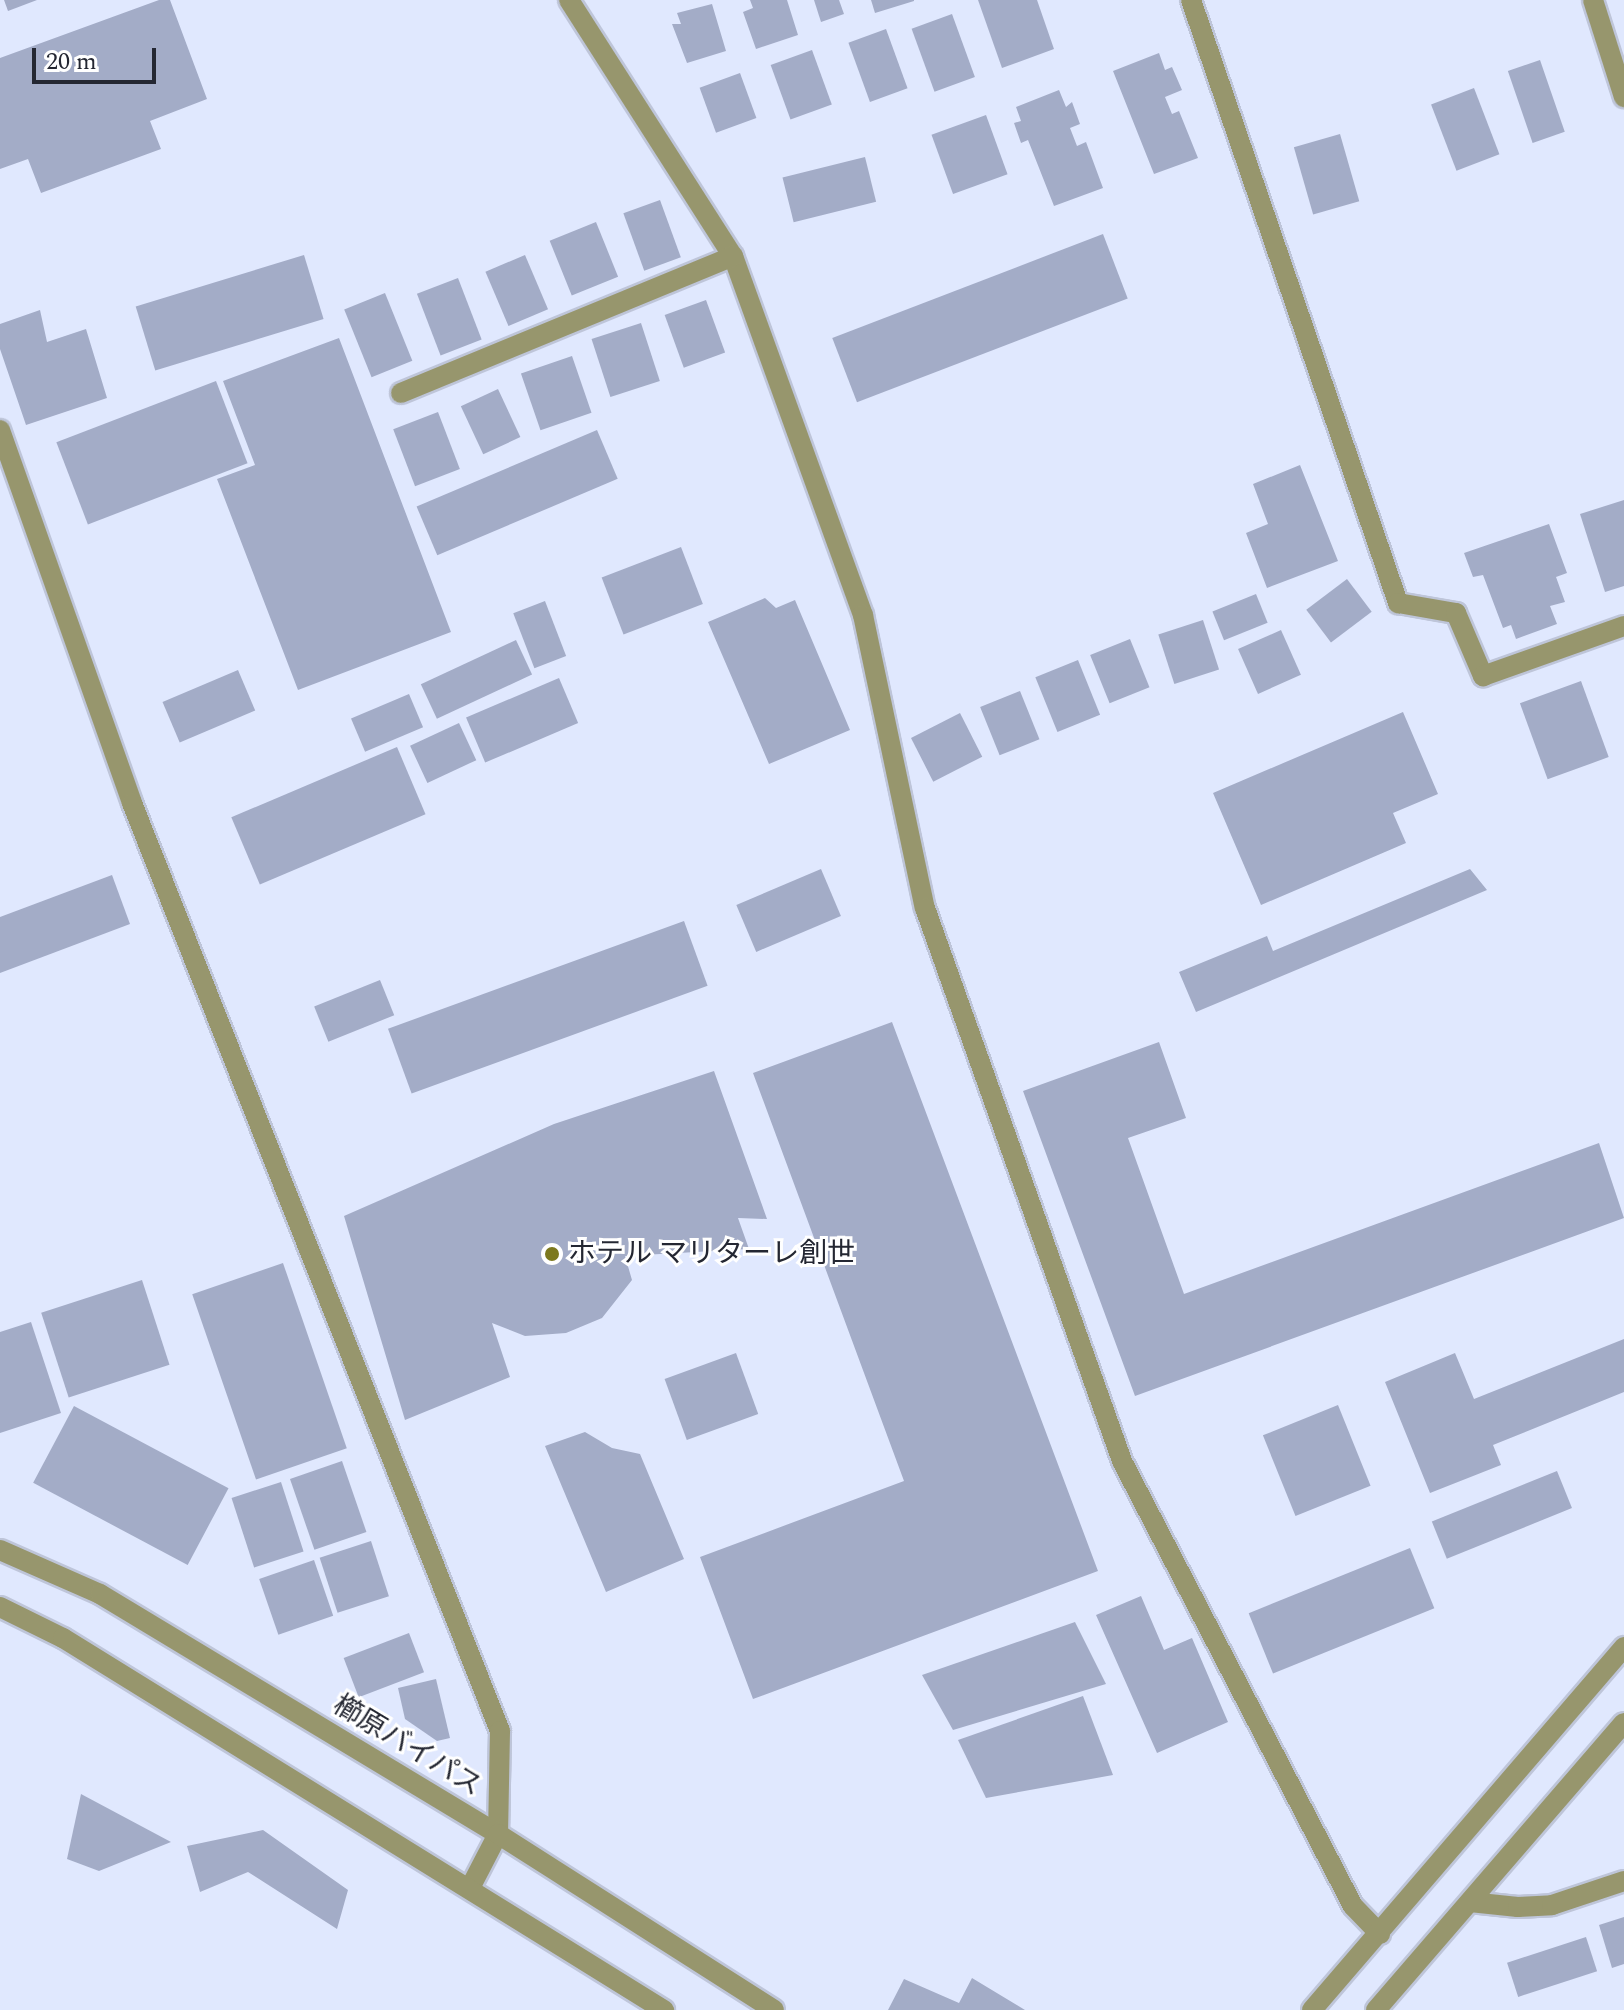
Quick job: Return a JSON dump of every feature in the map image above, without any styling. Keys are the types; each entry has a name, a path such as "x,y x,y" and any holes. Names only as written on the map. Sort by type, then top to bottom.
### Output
{"street":[{"path":"569,0 733,256 863,615 925,908 1122,1461 1353,1906 1380,1934"},
{"path":"1191,0 1398,603 1456,613 1483,676 1624,626"},
{"path":"1593,0 1624,97"},
{"path":"401,393 733,256"},
{"path":"0,430 132,803 500,1731 498,1834 470,1888"},
{"name":"櫛原バイパス","path":"0,1550 100,1594 498,1834 774,2010"},
{"path":"0,1607 63,1638 664,2010"},
{"path":"1312,2010 1624,1647"},
{"path":"1378,2009 1624,1723"},
{"path":"1470,1902 1518,1907 1552,1905 1624,1881"}],"building":[{"path":"4,0 37,0 8,11"},
{"path":"159,0 170,0 207,99 150,121 161,149 41,193 28,159 0,169 0,58"},
{"path":"750,0 787,0 798,35 756,49 743,12 753,8"},
{"path":"814,0 839,0 844,14 821,22"},
{"path":"871,0 914,0 914,1 875,13"},
{"path":"978,0 1037,0 1054,49 1002,68"},
{"path":"712,4 726,51 687,63 672,24 681,24 677,13"},
{"path":"952,14 975,77 935,92 912,29"},
{"path":"886,29 908,88 870,102 848,43"},
{"path":"812,50 832,105 790,120 771,65"},
{"path":"1159,53 1165,70 1172,67 1182,90 1165,97 1172,114 1179,111 1198,158 1154,174 1113,71"},
{"path":"1540,60 1565,132 1533,143 1508,71"},
{"path":"740,73 756,118 716,133 700,88"},
{"path":"1474,88 1499,154 1456,171 1431,104"},
{"path":"1059,90 1066,107 1072,102 1080,124 1070,128 1077,146 1086,142 1103,188 1054,206 1028,140 1021,143 1014,123 1021,121 1016,107"},
{"path":"986,115 1008,174 953,194 931,135"},
{"path":"1340,134 1359,201 1313,215 1294,147"},
{"path":"865,157 876,202 794,222 783,178"},
{"path":"660,200 681,257 644,271 623,213"},
{"path":"596,222 618,277 572,295 550,241"},
{"path":"1103,234 1128,298 857,402 832,338"},
{"path":"304,255 324,319 155,371 136,306"},
{"path":"525,255 548,309 508,326 485,272"},
{"path":"458,278 482,340 441,355 417,294"},
{"path":"385,293 412,361 372,377 344,309"},
{"path":"706,300 725,353 684,368 665,315"},
{"path":"40,310 47,342 86,329 107,398 26,425 0,349 0,324"},
{"path":"641,323 660,381 610,397 592,339"},
{"path":"339,338 451,632 298,690 217,479 255,465 223,381"},
{"path":"572,356 592,413 540,430 521,374"},
{"path":"216,381 248,463 88,524 56,442"},
{"path":"498,389 520,437 483,454 461,406"},
{"path":"438,412 460,469 415,486 393,429"},
{"path":"597,430 618,479 437,555 417,507"},
{"path":"1300,465 1338,561 1267,588 1246,533 1268,524 1253,484"},
{"path":"1624,500 1624,586 1605,592 1580,514"},
{"path":"1549,524 1567,573 1556,577 1565,602 1550,606 1557,624 1516,639 1511,625 1503,628 1483,575 1473,577 1464,553"},
{"path":"681,547 703,604 624,634 602,577"},
{"path":"1347,579 1372,612 1331,642 1306,610"},
{"path":"1256,594 1268,623 1224,640 1212,612"},
{"path":"765,598 776,608 795,600 850,730 769,764 708,622"},
{"path":"545,601 566,656 534,668 513,613"},
{"path":"1203,620 1219,669 1174,684 1158,635"},
{"path":"1281,630 1301,675 1258,694 1238,649"},
{"path":"1130,639 1149,687 1110,703 1090,655"},
{"path":"516,640 532,674 437,719 421,684"},
{"path":"1078,660 1100,715 1057,732 1035,677"},
{"path":"238,670 255,711 180,743 163,702"},
{"path":"559,678 578,723 485,763 466,717"},
{"path":"1581,681 1609,757 1548,779 1520,703"},
{"path":"1020,691 1039,739 1000,755 980,707"},
{"path":"409,694 423,727 365,752 351,719"},
{"path":"1403,712 1438,794 1393,813 1406,843 1261,905 1213,793"},
{"path":"960,713 982,757 933,782 911,738"},
{"path":"459,723 476,760 427,783 410,746"},
{"path":"397,747 426,814 260,885 231,817"},
{"path":"821,869 841,916 756,952 736,905"},
{"path":"1470,869 1487,890 1196,1012 1179,972 1267,936 1273,951"},
{"path":"112,875 130,924 0,973 0,917"},
{"path":"684,921 708,986 412,1094 388,1029"},
{"path":"380,980 394,1015 328,1042 314,1007"},
{"path":"892,1022 1098,1571 753,1699 700,1557 904,1481 753,1073"},
{"path":"1159,1042 1186,1118 1128,1138 1184,1294 1599,1143 1624,1218 1135,1396 1023,1091"},
{"path":"714,1071 767,1219 738,1218 749,1249 625,1256 632,1280 602,1318 566,1333 525,1336 492,1323 510,1377 405,1420 344,1216 554,1124"},
{"path":"283,1263 347,1448 256,1480 192,1294"},
{"path":"142,1280 170,1365 69,1397 41,1313"},
{"path":"31,1322 61,1413 0,1433 0,1332"},
{"path":"1624,1339 1624,1392 1493,1445 1501,1465 1430,1493 1385,1382 1455,1353 1474,1399"},
{"path":"736,1353 758,1414 687,1440 665,1379"},
{"path":"1338,1405 1371,1486 1295,1516 1263,1435"},
{"path":"74,1406 229,1488 188,1565 33,1483"},
{"path":"585,1432 612,1448 640,1454 684,1559 606,1592 545,1446"},
{"path":"342,1461 366,1532 314,1550 290,1479"},
{"path":"1557,1471 1572,1508 1447,1559 1432,1522"},
{"path":"281,1482 304,1551 254,1567 232,1498"},
{"path":"371,1541 389,1596 338,1613 320,1558"},
{"path":"1410,1548 1434,1608 1273,1673 1249,1613"},
{"path":"314,1560 333,1616 278,1635 259,1579"},
{"path":"1141,1596 1164,1650 1192,1638 1228,1722 1157,1753 1096,1615"},
{"path":"1075,1622 1106,1684 953,1730 922,1675"},
{"path":"409,1633 424,1672 359,1697 344,1658"},
{"path":"436,1679 450,1738 437,1741 405,1719 398,1688"},
{"path":"1083,1696 1113,1775 986,1798 958,1740"},
{"path":"81,1794 171,1842 99,1871 67,1859"},
{"path":"263,1830 348,1890 337,1929 248,1872 200,1892 187,1846"},
{"path":"1624,1917 1624,1964 1612,1968 1599,1925"},
{"path":"1586,1937 1597,1971 1518,1997 1507,1963"},
{"path":"972,1978 1025,2010 888,2010 904,1979 959,2003"}],"place":[{"name":"ホテル マリターレ創世","path":"552,1254"}]}
